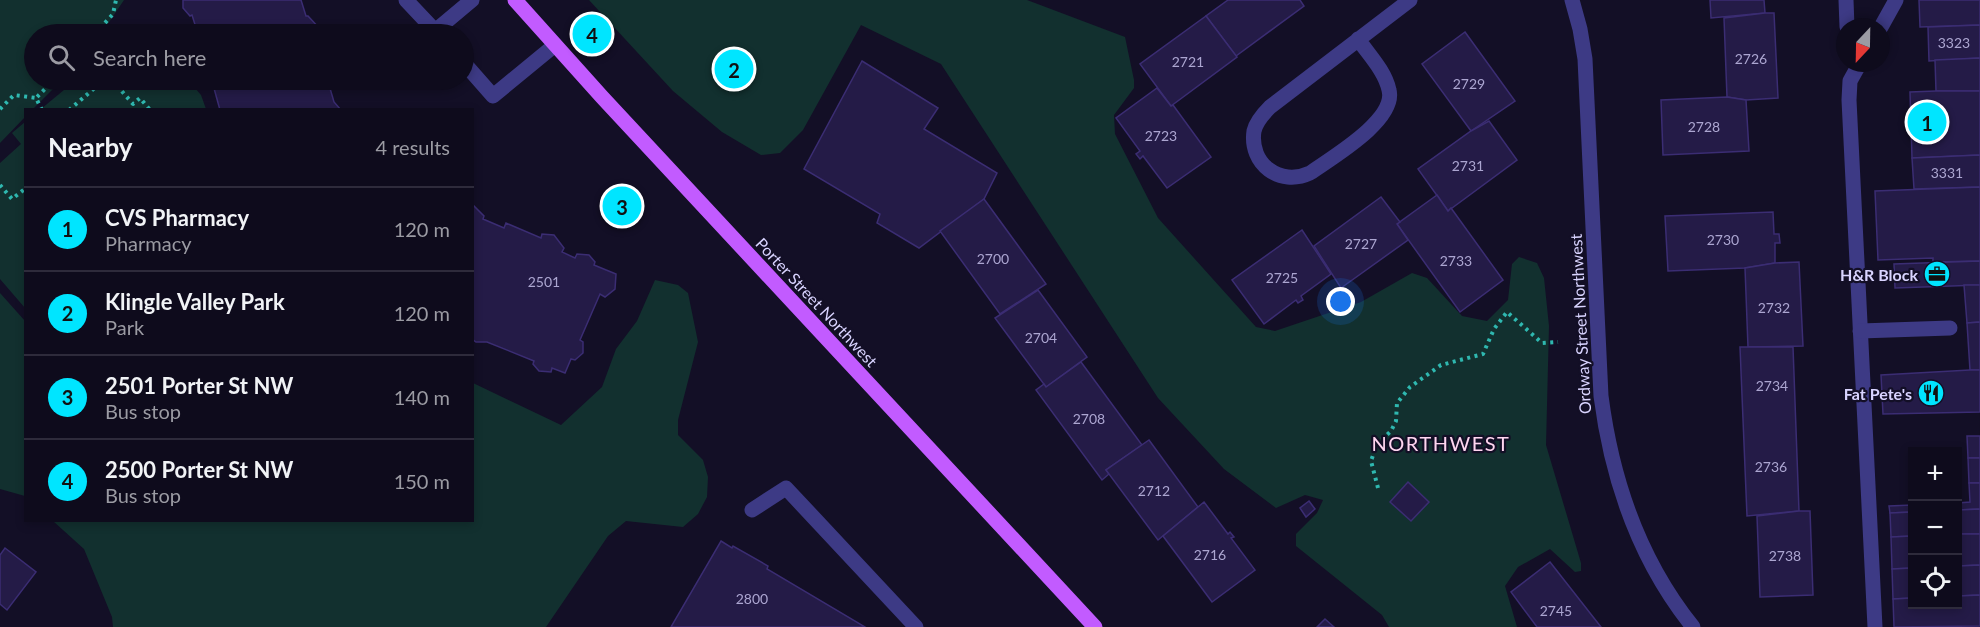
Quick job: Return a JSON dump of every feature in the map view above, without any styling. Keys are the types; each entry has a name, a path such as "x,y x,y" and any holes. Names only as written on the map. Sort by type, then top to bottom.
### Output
{"main road":[{"name":"Porter Street Northwest","path":"514,0 1095,627"}],"street":[{"path":"406,0 429,24"},
{"path":"447,24 472,0"},
{"path":"1358,39 1386,78 1390,93 1388,106 1371,129 1310,173 1299,178 1286,178 1274,174 1261,163 1254,147 1254,129 1261,117 1270,107 1358,39 1410,0"},
{"name":"Ordway Street Northwest","path":"1572,0 1586,60 1601,396 1606,436 1627,513 1643,549 1663,584 1694,627"},
{"path":"1846,0 1847,18"},
{"path":"1886,18 1896,0"},
{"path":"474,75 492,96 555,45"},
{"path":"1850,72 1875,627"},
{"path":"1850,81 1855,72"},
{"path":"1860,331 1950,328"},
{"path":"752,510 786,488 916,627"}],"path":[{"path":"104,24 113,14 116,0"},
{"path":"36,98 44,90"},
{"path":"71,108 92,90"},
{"path":"121,90 133,104 140,98 148,108"},
{"path":"0,109 14,95 36,98"},
{"path":"36,98 41,108"},
{"path":"0,185 12,200 24,190"},
{"path":"1378,488 1371,461 1377,444 1391,431 1396,421 1397,403 1410,387 1441,365 1483,354 1494,329 1507,312 1542,343 1558,342"}],"green space":[{"path":"0,0 124,0 108,24 24,24 24,90 52,90 34,108 24,108 24,118 0,143"},
{"path":"589,0 1027,0 1125,37 1134,88 1114,115 1115,134 1158,218 1256,327 1275,331 1361,302 1412,273 1427,278 1462,316 1487,321 1508,300 1512,264 1519,257 1537,263 1544,278 1549,326 1546,445 1581,563 1581,571 1575,572 1550,549 1518,567 1505,586 1517,627 1389,627 1382,615 1296,546 1296,534 1317,513 1323,500 1305,495 1276,508 1224,469 1158,398 941,64 861,25 803,130 780,153 761,155 722,132 673,91"},
{"path":"64,90 197,90 206,108 42,108"},
{"path":"24,123 24,307 0,279 0,163 21,144 12,133"},
{"path":"655,280 678,285 688,293 698,342 678,420 678,435 703,460 708,477 707,497 698,514 683,527 626,521 608,536 546,627 113,627 112,617 84,549 54,522 474,522 474,383 561,425 602,387 616,349 637,321"},
{"path":"0,293 24,320 24,496 0,489"}],"building":[{"path":"183,0 301,0 306,16 315,24 195,24 192,15 190,16 183,8"},
{"path":"1228,0 1300,0 1304,6 1236,56 1206,16"},
{"path":"1710,0 1764,0 1765,13 1711,18"},
{"path":"1919,0 1980,0 1980,25 1920,27"},
{"path":"1774,13 1778,98 1746,100 1727,97 1724,18"},
{"path":"1206,16 1237,57 1171,106 1140,64"},
{"path":"1980,25 1980,58 1929,61 1928,27"},
{"path":"1465,32 1515,101 1471,131 1422,64"},
{"path":"1980,58 1980,91 1936,91 1935,60"},
{"path":"862,61 938,108 924,129 997,173 984,199 919,248 877,223 880,214 804,169"},
{"path":"1157,88 1171,106 1173,105 1211,157 1167,188 1143,156 1140,159 1136,154 1140,151 1116,118"},
{"path":"214,90 330,90 334,102 339,108 219,108"},
{"path":"1980,91 1980,155 1912,158 1910,92"},
{"path":"1727,97 1746,100 1749,151 1663,155 1661,100"},
{"path":"1489,121 1517,160 1448,211 1418,169"},
{"path":"1980,155 1980,187 1914,189 1912,158"},
{"path":"1980,187 1980,261 1933,262 1933,258 1878,260 1875,191"},
{"path":"1437,195 1448,211 1451,208 1503,280 1460,312 1397,224"},
{"path":"1381,197 1400,222 1397,224 1408,240 1341,288 1314,246"},
{"path":"984,199 1046,284 1000,314 940,231"},
{"path":"474,206 484,216 483,219 504,228 506,223 541,238 542,234 554,235 564,248 562,252 575,258 577,254 589,255 595,262 594,265 616,274 615,289 605,297 600,294 580,340 583,342 583,353 575,360 571,359 565,373 552,368 551,372 539,371 533,364 534,361 487,342 474,340"},
{"path":"1773,212 1774,234 1779,234 1780,243 1775,243 1775,263 1745,268 1668,271 1665,216"},
{"path":"1302,230 1331,274 1301,296 1303,300 1298,303 1296,300 1264,324 1232,280"},
{"name":"H&R Block","path":"1980,261 1980,285 1895,288 1894,264"},
{"path":"1799,262 1803,346 1748,347 1745,268"},
{"path":"1964,285 1980,285 1980,322 1967,323"},
{"path":"1038,290 1087,357 1046,387 995,318"},
{"path":"1980,322 1980,370 1970,370 1967,323"},
{"path":"1740,347 1793,347 1799,511 1747,516"},
{"path":"1081,362 1142,445 1106,470 1109,474 1102,480 1036,390 1044,384 1046,387"},
{"name":"Fat Pete's","path":"1980,370 1980,412 1883,414 1881,375"},
{"path":"1967,436 1980,436 1980,458 1968,458"},
{"path":"1149,440 1198,507 1158,540 1106,470"},
{"path":"1968,458 1980,458 1980,483 1969,483"},
{"path":"1408,482 1429,502 1411,521 1390,502"},
{"path":"1969,483 1980,483 1980,509 1962,510 1962,503 1970,502"},
{"path":"1309,501 1315,509 1306,517 1300,508"},
{"path":"1204,502 1228,534 1230,532 1234,537 1231,538 1255,570 1212,602 1163,536"},
{"path":"1908,505 1908,512 1890,513 1889,506"},
{"path":"1980,509 1980,534 1962,534 1962,510"},
{"path":"1810,511 1813,595 1760,597 1757,516"},
{"path":"1908,512 1908,536 1891,537 1890,513"},
{"path":"1962,534 1980,534 1980,565 1962,566"},
{"path":"1908,536 1908,568 1892,569 1891,537"},
{"path":"721,541 768,566 767,569 865,627 671,627"},
{"path":"5,548 36,572 7,610 0,604 0,555"},
{"path":"1550,562 1601,627 1537,627 1511,592"},
{"path":"1980,565 1980,595 1962,596 1962,566"},
{"path":"1908,568 1908,598 1893,599 1892,569"},
{"path":"1980,595 1980,626 1894,627 1893,599 1908,598 1908,609 1962,609 1962,596"},
{"path":"1325,619 1334,627 1317,627"}],"place":[{"name":"2500 Porter St NW","path":"592,34"},
{"name":"Klingle Valley Park","path":"734,69"},
{"name":"CVS Pharmacy","path":"1927,122"},
{"name":"2501 Porter St NW","path":"622,206"},
{"name":"H&R Block","path":"1937,274"},
{"name":"Fat Pete's","path":"1931,393"}],"district":[{"name":"NORTHWEST","path":"1441,443"}]}
